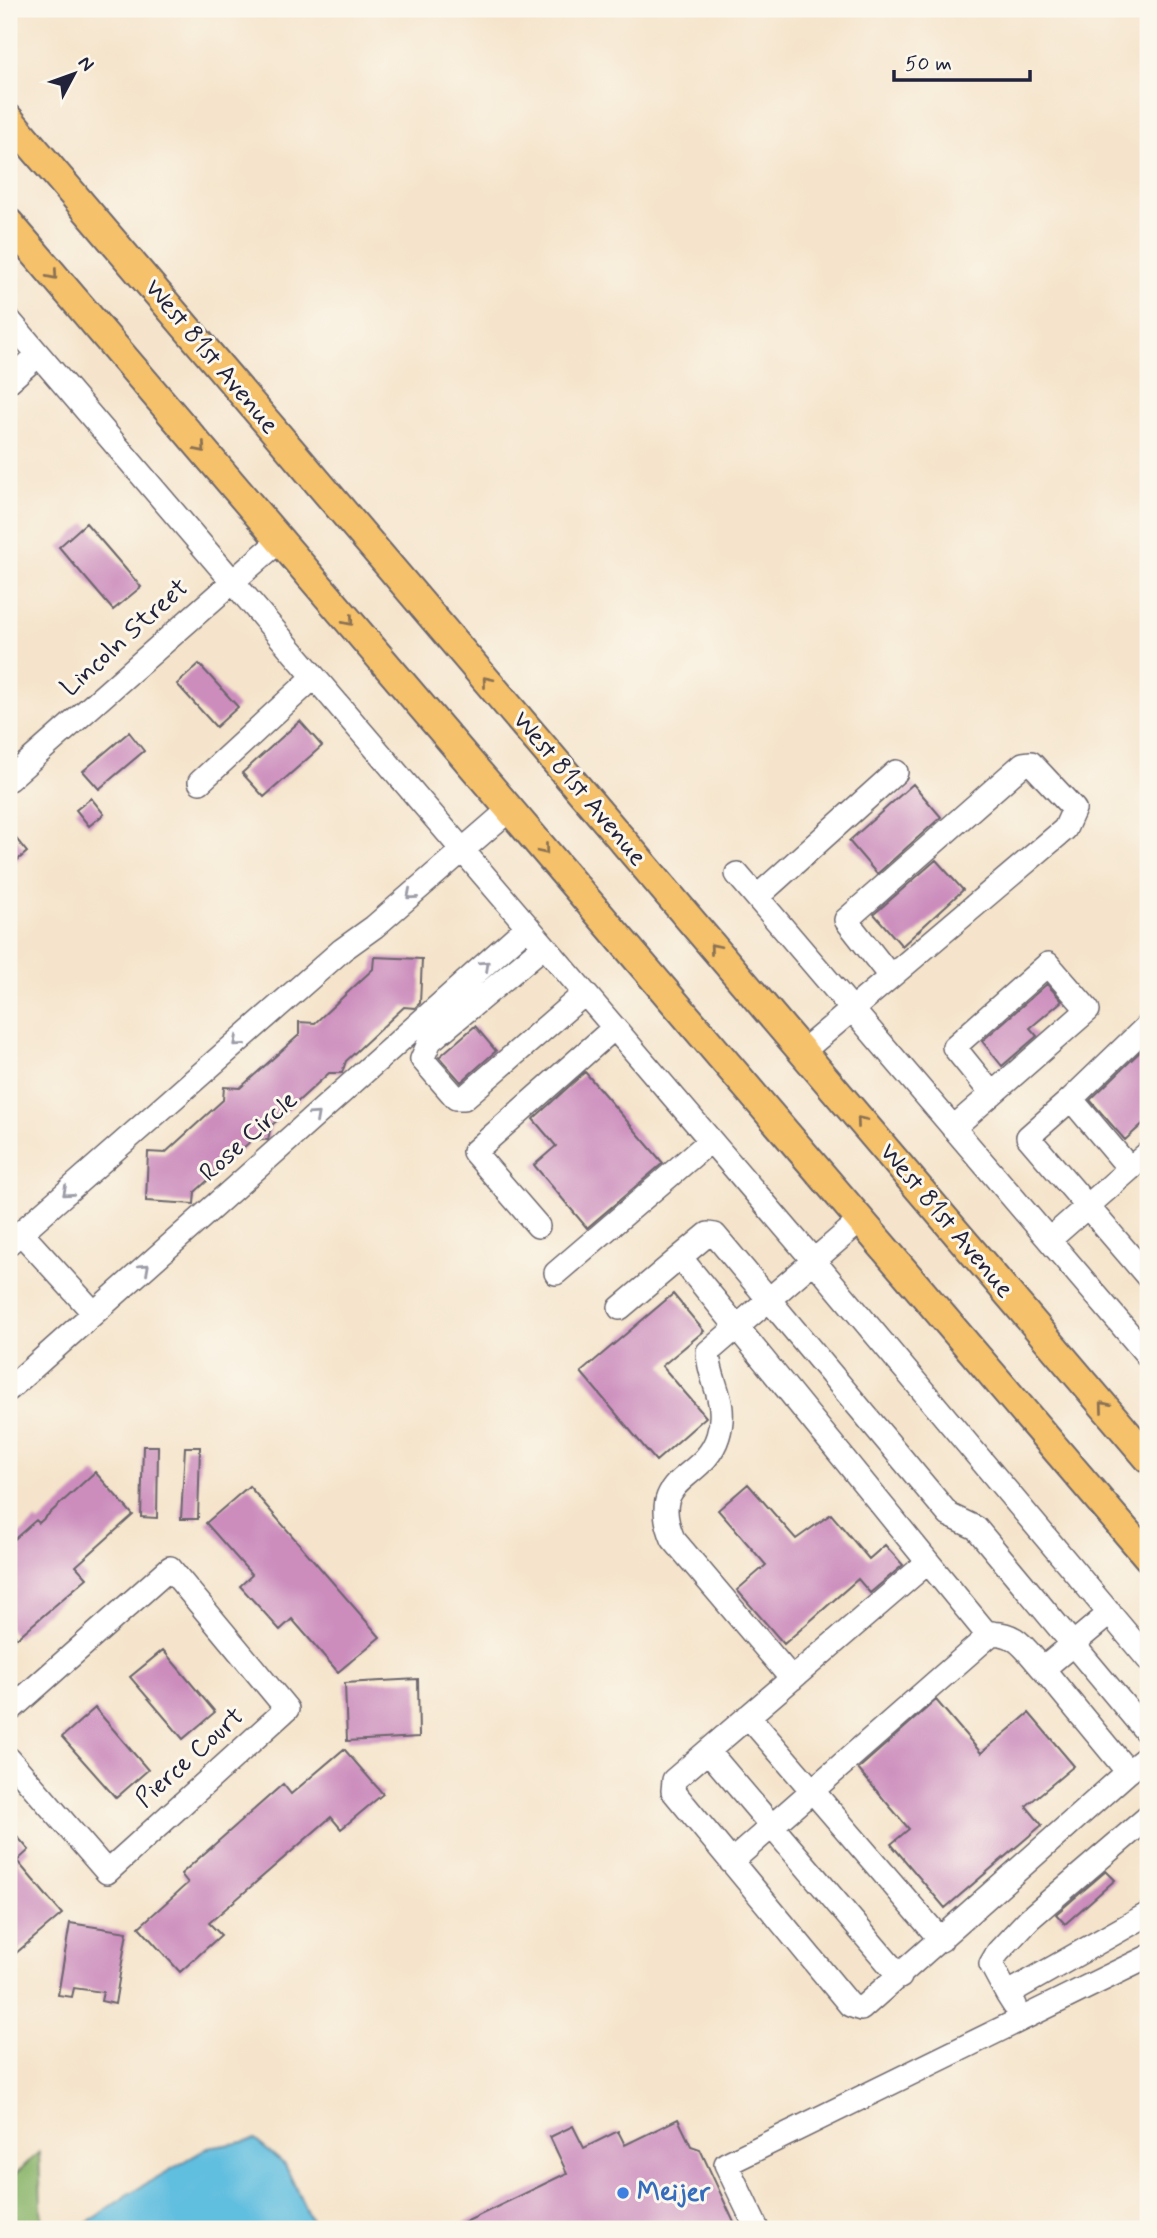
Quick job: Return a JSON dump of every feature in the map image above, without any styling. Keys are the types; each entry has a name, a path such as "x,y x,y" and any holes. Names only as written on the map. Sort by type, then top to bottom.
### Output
{"main road":[{"name":"West 81st Avenue","path":"9,119 1148,1458"},
{"path":"9,223 1148,1557"}],"street":[{"path":"9,320 814,1261 1148,1659"},
{"path":"9,381 38,355"},
{"name":"Lincoln Street","path":"9,779 280,540"},
{"path":"200,782 314,677"},
{"path":"802,1052 1040,851 1071,820 1074,808 1031,763 1023,764 846,920 890,976"},
{"path":"757,897 896,772"},
{"path":"94,1313 15,1238 342,950 374,928 510,810"},
{"path":"737,873 1049,1240 1145,1348"},
{"name":"Rose Circle","path":"9,1389 527,927"},
{"path":"544,946 430,1041 422,1059 456,1098 464,1098 584,994"},
{"path":"953,1128 992,1094 1088,1010 1048,964 954,1047 992,1094"},
{"path":"1148,1025 1028,1137 1148,1277"},
{"path":"538,1226 474,1152 614,1028"},
{"path":"1071,1099 1130,1169"},
{"path":"556,1273 710,1141"},
{"path":"1049,1240 1148,1153"},
{"path":"792,1679 673,1539 666,1523 665,1503 670,1489 712,1451 718,1436 721,1398 708,1365 708,1352 861,1220"},
{"path":"620,1308 708,1234 715,1235 949,1515 976,1528 1148,1734"},
{"path":"684,1254 684,1262 987,1634 1003,1632 1017,1640 1129,1772"},
{"path":"928,1562 674,1780 673,1791 850,2005 861,2009 900,1977 1148,1756"},
{"name":"Pierce Court","path":"9,1711 170,1568 287,1709 107,1872 9,1759"},
{"path":"1042,1670 1110,1614"},
{"path":"731,1862 992,1633"},
{"path":"748,1716 941,1940"},
{"path":"708,1751 900,1977"},
{"path":"1022,2020 991,1964 998,1952 1030,1918 1148,1817"},
{"path":"1007,1994 1148,1914"},
{"path":"757,2229 726,2164 1148,1957"}],"green space":[{"path":"39,2152 42,2229 9,2229 9,2180"}],"water":[{"path":"255,2140 285,2165 315,2229 78,2229 132,2192 208,2148"}],"building":[{"path":"86,523 141,587 113,610 59,547"},
{"path":"199,664 238,707 216,727 177,684"},
{"path":"300,721 322,746 264,797 242,773"},
{"path":"129,732 144,751 99,789 83,771"},
{"path":"913,784 941,817 877,874 849,841"},
{"path":"91,798 104,814 89,826 76,810"},
{"path":"9,830 27,852 9,867"},
{"path":"936,860 963,890 902,946 874,914"},
{"path":"374,957 422,959 420,1003 415,1008 404,1007 346,1061 342,1073 329,1073 271,1126 268,1140 253,1139 195,1192 194,1204 146,1201 148,1152 165,1153 223,1100 224,1087 240,1088 299,1035 299,1022 315,1023 373,969"},
{"path":"1047,984 1062,1001 1030,1028 1037,1036 1002,1066 982,1041"},
{"path":"475,1026 496,1051 461,1082 439,1057"},
{"path":"1148,1044 1148,1119 1125,1140 1090,1100"},
{"path":"585,1072 663,1163 587,1228 534,1165 556,1146 533,1119"},
{"path":"673,1294 704,1331 662,1366 706,1417 656,1461 581,1372"},
{"path":"143,1446 158,1446 157,1518 141,1517"},
{"path":"185,1447 200,1447 198,1519 181,1519"},
{"path":"95,1472 133,1515 76,1566 87,1578 17,1638 9,1629 9,1544 36,1520 39,1523"},
{"path":"748,1484 796,1539 831,1514 869,1559 885,1545 903,1565 870,1593 858,1579 784,1644 737,1590 766,1565 718,1510"},
{"path":"249,1486 380,1637 338,1672 292,1619 280,1630 240,1586 252,1575 206,1523"},
{"path":"163,1650 215,1712 183,1739 130,1677"},
{"path":"418,1679 419,1737 347,1741 345,1683"},
{"path":"936,1700 981,1753 1029,1713 1074,1766 1026,1806 1042,1825 945,1908 891,1844 909,1829 858,1769"},
{"path":"95,1708 148,1770 116,1798 62,1737"},
{"path":"344,1749 383,1794 341,1829 331,1817 209,1923 221,1935 180,1972 139,1927 188,1883 181,1874 283,1784 291,1794"},
{"path":"9,1827 29,1850 17,1861 62,1914 9,1959"},
{"path":"1106,1871 1115,1880 1065,1924 1056,1914"},
{"path":"70,1923 127,1932 115,2004 101,2001 103,1992 74,1988 72,1997 58,1995"},
{"name":"Meijer","path":"678,2119 691,2146 700,2149 737,2229 451,2229 567,2173 550,2137 573,2126 584,2148 618,2131 625,2145"}],"place":[{"name":"Meijer","path":"623,2193"}]}
